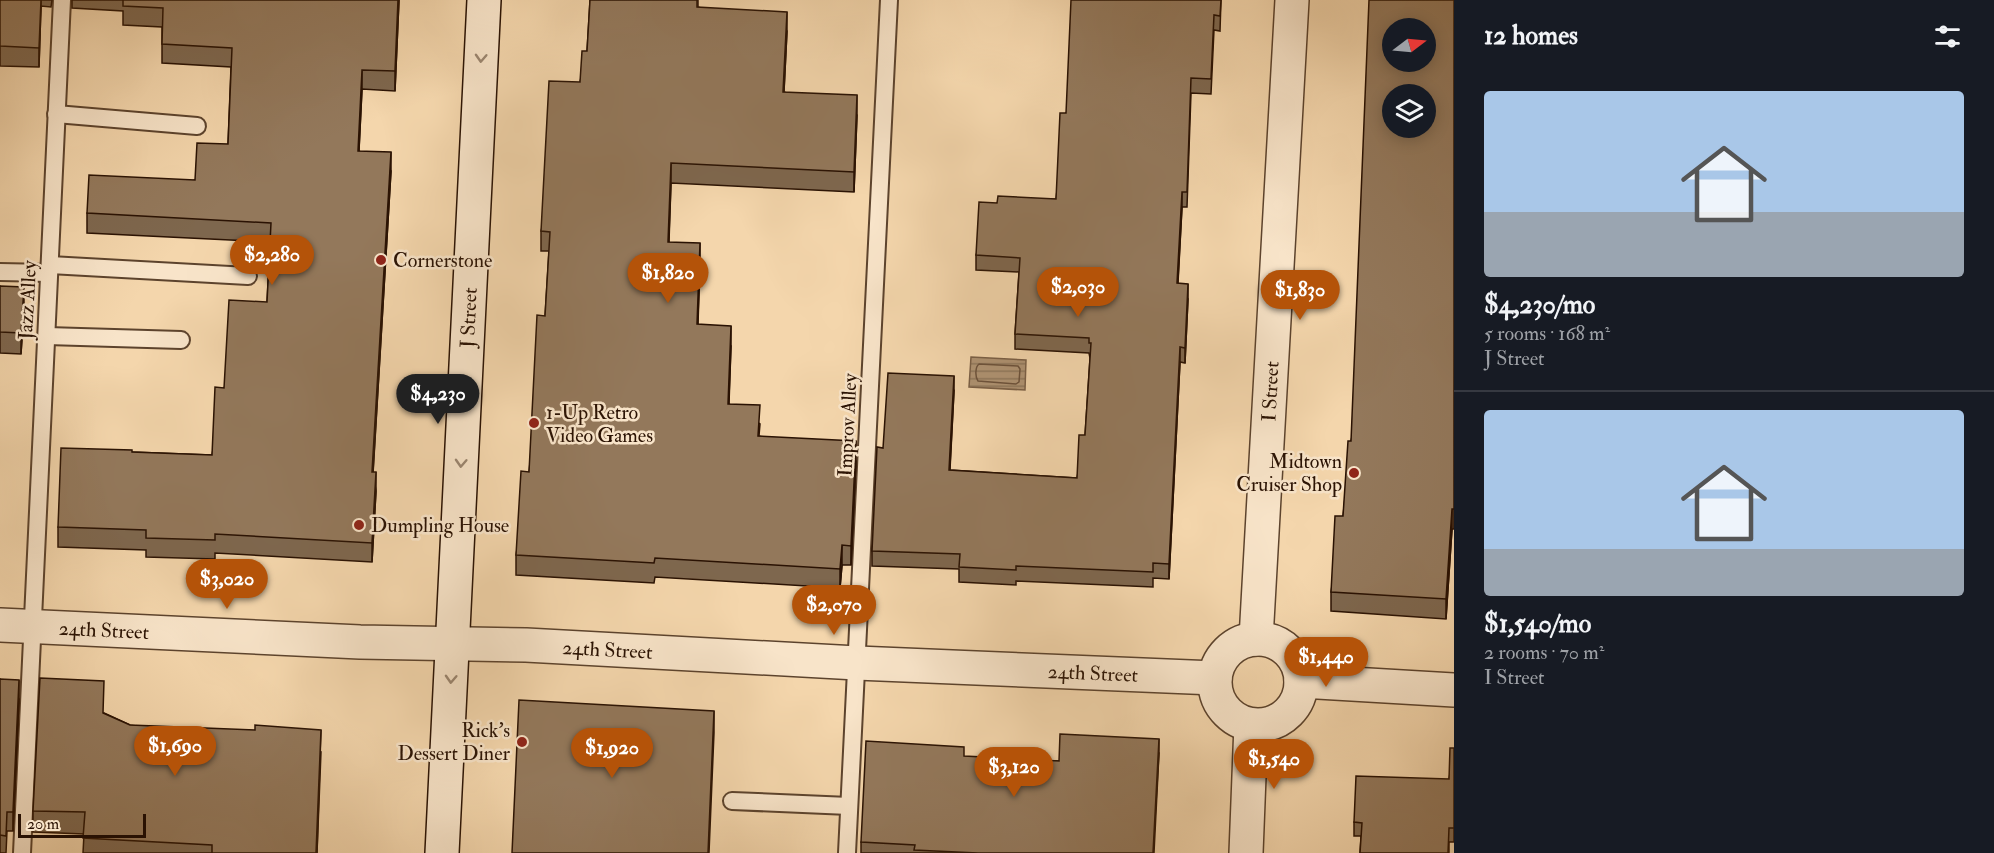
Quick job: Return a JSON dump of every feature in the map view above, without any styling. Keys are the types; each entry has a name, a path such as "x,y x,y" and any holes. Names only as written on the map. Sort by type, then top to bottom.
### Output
{"street":[{"name":"J Street","path":"442,853 484,0"},
{"name":"I Street","path":"1256,639 1292,0"},
{"name":"24th Street","path":"0,625 348,642 526,645 857,663 1215,678"},
{"path":"1256,639 1278,643 1290,653 1298,666 1301,681 1299,697 1292,710 1280,720 1266,725 1251,725 1235,720 1223,709 1216,694 1215,678 1218,664 1226,653 1236,644 1256,639"},
{"path":"1301,681 1454,690"},
{"path":"1246,853 1251,725"}],"lane":[{"name":"Jazz Alley","path":"22,853 62,0"},
{"name":"Improv Alley","path":"847,853 889,0"},
{"path":"56,114 197,126"},
{"path":"0,272 49,269 248,276"},
{"path":"47,336 182,340"},
{"path":"732,801 849,806"}],"water":[{"path":"971,357 1026,360 1025,390 969,387"}],"building":[{"path":"0,0 41,0 39,48 0,46"},
{"path":"123,0 398,0 395,71 362,70 358,151 391,152 372,472 376,472 372,543 215,534 215,540 146,538 146,530 58,527 61,448 212,455 215,387 224,388 229,300 267,302 271,223 87,213 89,175 195,180 197,143 228,144 232,48 162,44 163,8 123,6"},
{"path":"590,0 697,0 697,7 787,12 783,92 857,95 854,172 671,163 668,242 700,243 697,324 731,326 728,404 760,405 758,436 856,441 851,546 842,545 840,569 655,558 654,563 516,555 521,471 529,472 537,315 545,316 550,232 541,231 549,81 580,82 582,51 587,51"},
{"path":"1071,0 1221,0 1220,16 1214,15 1211,79 1191,78 1187,192 1182,192 1177,283 1188,284 1185,348 1180,347 1169,564 1153,563 1153,572 1016,566 1016,570 959,567 960,554 872,551 877,447 883,448 888,373 954,376 949,470 1077,478 1079,435 1085,435 1091,343 1089,343 1089,338 1015,334 1020,258 976,255 979,202 997,203 998,196 1056,199 1060,113 1066,113"},
{"path":"1369,0 1454,0 1454,509 1452,509 1446,599 1331,592 1335,516 1343,516 1348,441 1351,441"},
{"path":"0,286 24,287 21,333 0,332"},
{"path":"40,678 104,681 103,713 130,725 255,730 255,725 321,730 316,853 212,853 212,845 83,838 85,812 33,811"},
{"path":"0,679 19,680 13,812 7,812 6,836 0,835"},
{"path":"519,700 714,711 708,853 512,853"},
{"path":"1060,734 1159,739 1153,853 978,853 914,850 915,845 861,842 866,741 964,747 964,756 1059,761"},
{"path":"1450,748 1454,748 1454,828 1449,828 1448,853 1360,853 1362,823 1354,822 1356,776 1449,779"}],"place":[{"name":"Cornerstone","path":"381,260"},
{"name":"1-Up Retro Video Games","path":"534,423"},
{"name":"Midtown Cruiser Shop","path":"1354,473"},
{"name":"Dumpling House","path":"359,525"},
{"name":"Rick's Dessert Diner","path":"522,742"}]}
